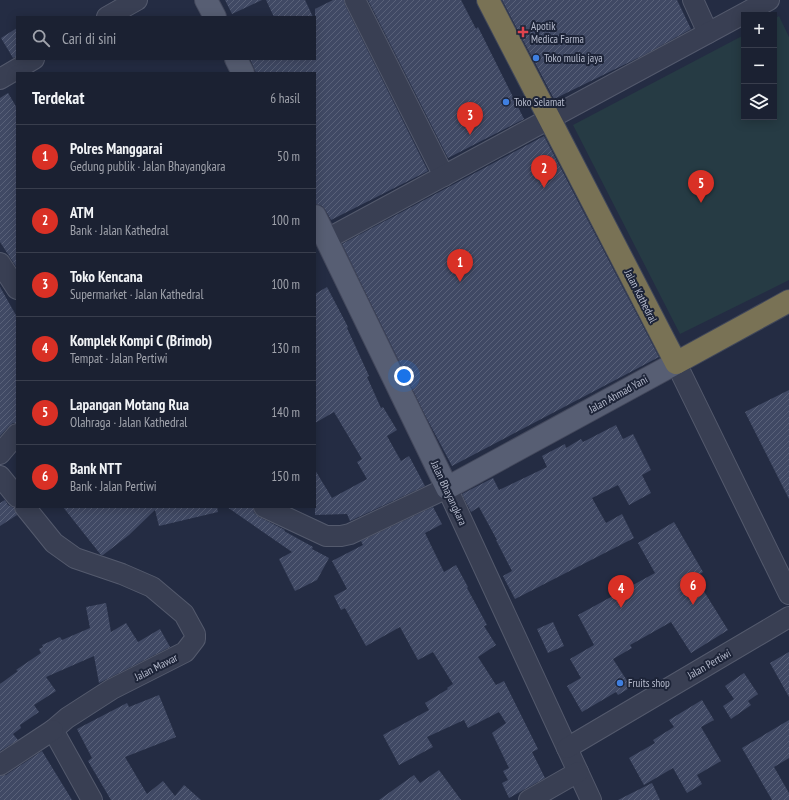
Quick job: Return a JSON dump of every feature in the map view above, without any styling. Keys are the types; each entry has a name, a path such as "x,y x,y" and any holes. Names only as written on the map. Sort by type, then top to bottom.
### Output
{"highway":[{"name":"Jalan Kathedral","path":"488,0 676,363"},
{"name":"Jalan Ahmad Yani","path":"676,363 789,301"}],"main road":[{"path":"206,0 214,16"},
{"path":"236,60 242,72"},
{"name":"Jalan Bhayangkara","path":"316,218 447,488"},
{"name":"Jalan Ahmad Yani","path":"447,488 676,363"}],"street":[{"path":"109,16 137,0"},
{"path":"355,0 444,176"},
{"path":"693,0 708,33"},
{"path":"327,239 769,0"},
{"path":"0,78 32,60"},
{"path":"0,263 16,287"},
{"name":"Jalan Kathedral","path":"676,363 789,594"},
{"path":"0,454 16,435"},
{"path":"0,476 16,496"},
{"path":"266,508 326,536 341,536 350,534 447,488"},
{"name":"Jalan Bhayangkara","path":"447,488 591,800"},
{"name":"Jalan Mawar","path":"26,508 54,543 75,558 122,574 152,587 184,614 195,634 195,639 185,652 112,689 67,718 53,730"},
{"name":"Jalan Pertiwi","path":"566,748 789,617"},
{"path":"0,765 53,730 92,800"},
{"path":"529,800 578,772"}],"shaded area":[{"path":"779,16 789,37 789,280 680,334 573,125 741,37 741,120 777,120 777,17"}],"building":[{"path":"225,0 262,0 232,14"},
{"path":"266,0 305,0 313,16 274,16"},
{"path":"333,0 344,0 345,5 428,171 331,220 322,206 316,204 316,72 256,72 250,60 316,60 315,9"},
{"path":"368,0 461,0 476,29 478,27 524,119 448,158"},
{"path":"502,0 677,0 691,29 644,55 554,99"},
{"path":"16,29 16,56 13,58 1,38"},
{"path":"8,93 16,106 16,266 0,242 0,98"},
{"path":"544,136 659,357 452,466 425,415 342,244"},
{"path":"0,287 16,315 16,423 9,426 0,436"},
{"path":"327,287 348,327 347,328 369,376 367,377 381,408 383,407 397,430 387,436 401,461 409,456 425,486 350,521 347,514 315,515 316,472 332,498 367,479 357,462 362,459 334,412 316,422 316,293"},
{"path":"789,390 789,499 745,412"},
{"path":"616,425 623,439 633,434 651,470 642,475 651,493 629,505 618,485 592,498 606,523 622,514 634,538 515,599 503,576 512,571 497,540 479,507 471,512 462,494 493,478 499,490 547,467 542,456 565,444 566,448 581,439 583,442"},
{"path":"5,500 8,505 14,508 17,515 0,526 0,503"},
{"path":"433,507 442,524 425,533 444,572 456,565 487,625 484,626 496,645 478,657 496,685 504,681 538,749 532,752 545,778 509,798 502,783 508,780 503,771 509,768 492,733 506,723 499,712 468,728 464,720 427,737 433,747 399,765 383,735 429,710 425,703 448,689 447,688 453,684 433,652 418,660 400,627 366,646 345,608 341,610 334,596 347,589 332,561 363,545 361,541"},
{"path":"64,508 217,508 218,512 159,526 155,510 129,535 101,555"},
{"path":"228,508 253,508 254,513 259,517 285,530 284,531 313,547 312,549 329,558 317,580 295,591 279,559 292,552"},
{"path":"674,522 703,572 695,577 728,630 691,653 671,622 630,645 632,648 613,659 631,687 618,695 616,692 582,712 567,686 581,678 570,659 594,645 578,615 655,573 638,543"},
{"path":"106,603 111,632 126,623 138,642 160,629 170,647 99,683 94,656 46,677 56,691 34,705 39,712 20,725 21,728 13,734 18,740 0,751 0,684 18,671 16,670 41,653 39,649 43,647 42,645 60,637 62,640 90,628 86,607"},
{"path":"553,622 564,646 548,653 537,629"},
{"path":"789,652 789,697 770,663"},
{"path":"744,673 758,694 748,701 751,705 731,719 723,706 734,699 725,686"},
{"path":"159,695 176,737 125,757 147,794 163,781 175,796 184,785 201,800 111,800 88,761 92,758 77,729 127,703 129,707"},
{"path":"702,700 714,720 701,727 721,761 697,775 702,784 687,793 673,768 644,785 629,758 655,743 653,740 674,727 669,720"},
{"path":"789,720 789,758 774,767 789,793 789,800 772,800 742,748"},
{"path":"42,751 72,800 0,800 0,776 6,775"},
{"path":"439,770 461,800 379,800 414,775 420,783"},
{"path":"652,783 660,800 618,800"}],"place":[{"name":"Apotik Medica Farma","path":"523,32"},
{"name":"Toko mulia jaya","path":"536,58"},
{"name":"Toko Selamat","path":"506,102"},
{"name":"Toko Kencana","path":"470,135"},
{"name":"ATM","path":"544,188"},
{"name":"Lapangan Motang Rua","path":"701,203"},
{"name":"Polres Manggarai","path":"460,282"},
{"name":"Bank NTT","path":"693,605"},
{"name":"Komplek Kompi C (Brimob)","path":"621,608"},
{"name":"Fruits shop","path":"620,683"}]}
